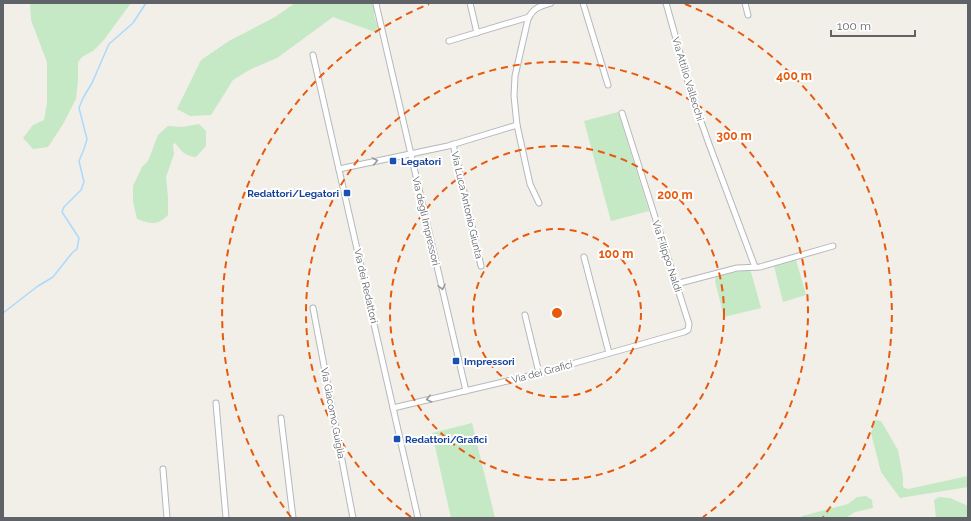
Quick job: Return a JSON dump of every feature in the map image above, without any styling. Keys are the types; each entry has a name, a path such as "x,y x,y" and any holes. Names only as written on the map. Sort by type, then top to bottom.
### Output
{"street":[{"path":"470,3 476,33"},
{"path":"540,203 530,184 517,125 514,96 515,76 529,16 536,8 550,3"},
{"path":"583,3 608,85"},
{"name":"Via Attilio Vallecchi","path":"666,3 692,96 755,267"},
{"path":"745,3 748,15"},
{"name":"Via degli Impressori","path":"376,4 466,391"},
{"path":"449,42 529,16"},
{"name":"Via dei Redattori","path":"313,55 418,518"},
{"name":"Via Filippo Naldi","path":"622,113 689,325 688,330"},
{"path":"339,169 453,144 517,125"},
{"name":"Via Luca Antonio Giunta","path":"453,144 481,266"},
{"path":"676,284 737,268 762,267 833,246"},
{"path":"584,257 609,354"},
{"name":"Via Giacomo Guiglia","path":"313,308 353,518"},
{"path":"525,315 539,373"},
{"name":"Via dei Grafici","path":"393,408 539,373 688,330"},
{"path":"216,403 226,518"},
{"path":"281,418 293,518"},
{"path":"164,469 167,518"}],"green space":[{"path":"30,3 131,3 103,41 93,51 82,57 78,62 76,99 63,124 48,147 33,149 23,138 33,125 44,120 47,103 47,62 31,20"},
{"path":"295,3 374,3 374,16 378,27 375,32 333,17 277,58 251,69 233,80 211,115 190,116 177,109 201,60 229,41 275,17"},
{"path":"618,112 649,211 611,221 584,121"},
{"path":"199,124 206,131 206,146 196,157 186,154 175,143 173,145 174,154 166,177 168,215 164,219 154,223 137,219 133,201 133,186 142,167 148,161 158,135 168,126 182,127"},
{"path":"796,260 806,295 783,302 774,266"},
{"path":"748,269 751,272 761,308 724,317 715,281 716,277"},
{"path":"875,420 881,421 898,450 903,477 903,487 908,489 968,476 968,487 900,498 881,472 871,433"},
{"path":"472,423 495,518 451,518 432,433"},
{"path":"866,496 872,500 873,508 855,512 846,518 801,518 802,516 848,504 857,497"},
{"path":"939,497 950,498 968,506 968,518 936,518 934,500"}],"waterway":[{"path":"3,313 38,286 53,277 77,249 79,238 62,212 64,207 81,190 84,182 79,161 87,139 79,108 109,44 133,23 146,3"}],"place":[{"name":"Legatori","path":"393,161"},
{"name":"Redattori/Legatori","path":"347,193"},
{"name":"Impressori","path":"456,361"},
{"name":"Redattori/Grafici","path":"397,439"}]}
